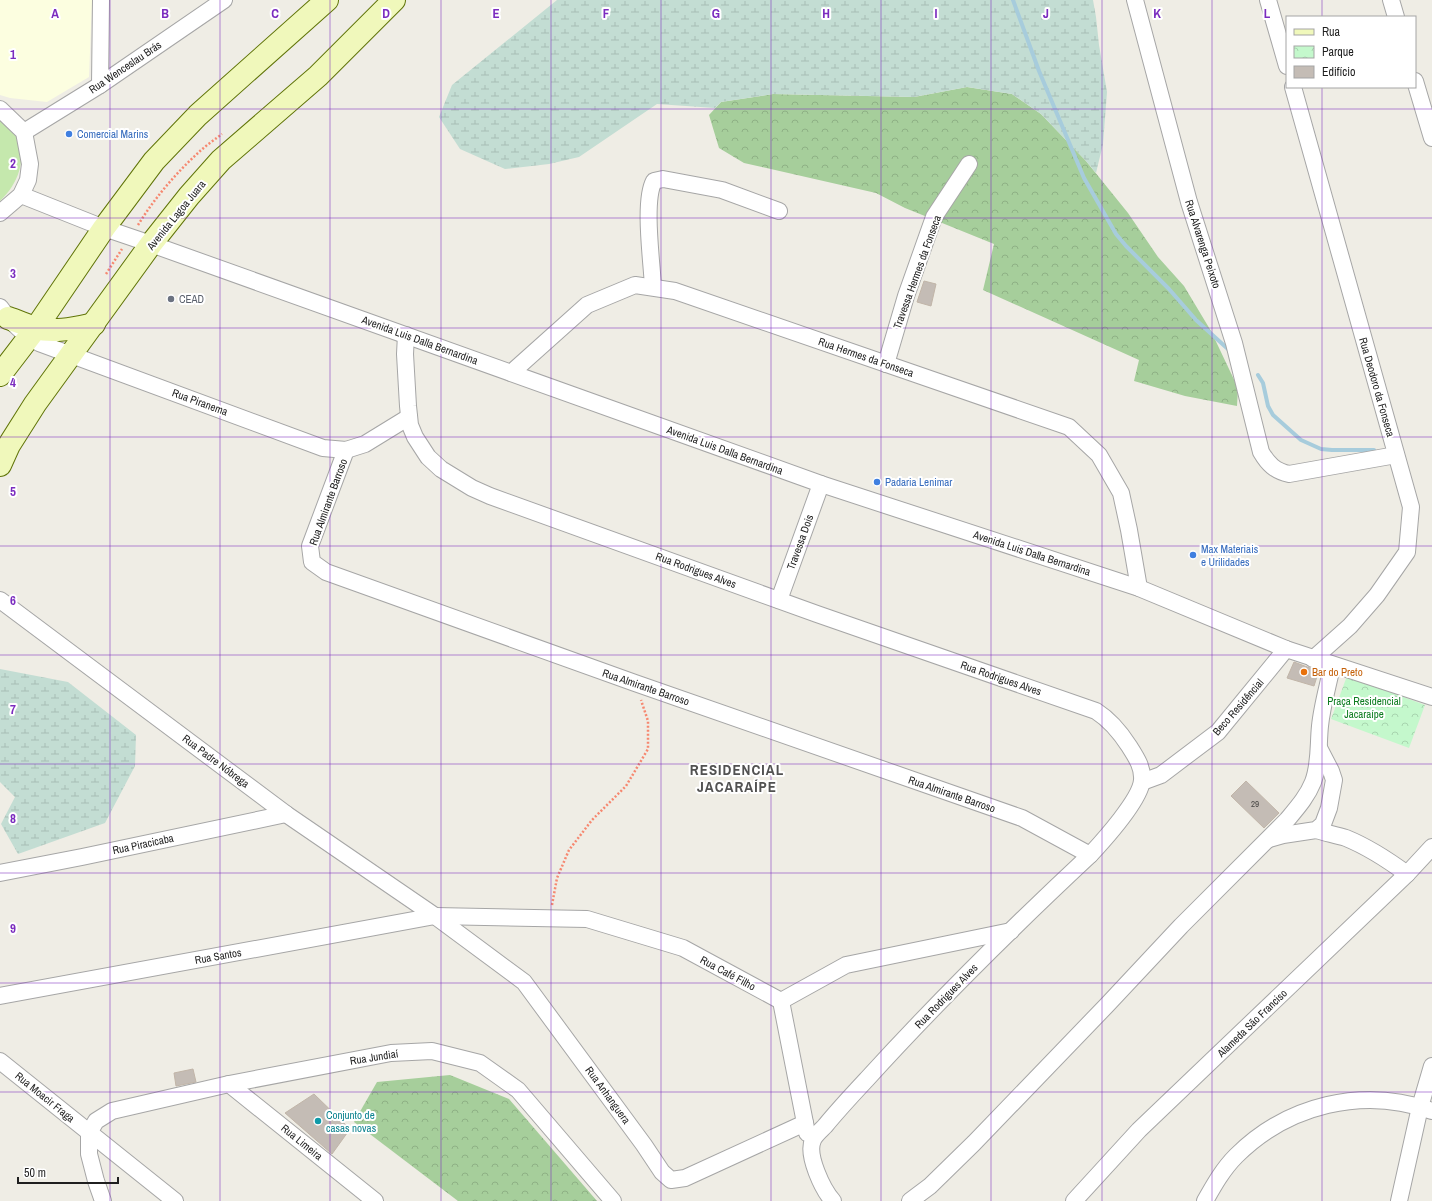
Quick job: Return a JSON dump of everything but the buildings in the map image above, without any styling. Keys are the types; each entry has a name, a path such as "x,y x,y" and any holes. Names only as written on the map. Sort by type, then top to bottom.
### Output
{"main road":[{"path":"0,369 32,333 104,228 154,161 198,115 327,0"},
{"name":"Avenida Lagoa Juara","path":"0,465 9,445 35,404 189,196 221,160 318,76 394,0"},
{"path":"4,312 32,333 47,330 71,329 94,324"}],"street":[{"path":"100,85 101,0"},
{"name":"Rua Wenceslau Brás","path":"24,132 100,85 224,0"},
{"name":"Rua Alvarenga Peixoto","path":"1135,0 1189,202 1234,343 1261,452 1266,461 1281,472 1289,474 1396,456"},
{"path":"1268,0 1286,63"},
{"path":"1391,0 1396,16"},
{"path":"1416,84 1432,138"},
{"name":"Rua Deodoro da Fonseca","path":"1293,88 1411,507 1407,552 1377,595 1350,626 1313,659"},
{"path":"0,109 24,132 30,164 28,180 21,195 0,213"},
{"name":"Travessa Hermes da Fonseca","path":"886,364 906,296 934,218 969,164"},
{"path":"653,287 648,211 651,188 654,181 663,179 722,190 779,211"},
{"name":"Avenida Luis Dalla Bernardina","path":"21,195 104,228 821,484 1139,588 1286,649 1332,666 1432,697"},
{"name":"Rua Hermes da Fonseca","path":"511,373 587,305 635,285 675,291 1069,428 1099,455 1121,493 1139,588"},
{"name":"Rua Piranema","path":"32,333 39,343 323,448 346,450 365,444 409,417"},
{"name":"Rua Rodrigues Alves","path":"406,335 406,370 409,417 410,425 415,437 428,457 441,469 472,488 497,499 779,600 1096,711 1110,722 1126,740 1138,760 1142,770 1142,782 1138,794 1108,835 1090,855 1011,930 905,1038 832,1117 813,1140 811,1152"},
{"name":"Rua Almirante Barroso","path":"346,450 310,546 312,562 326,572 635,683 1022,818 1090,855"},
{"name":"Travessa Dois","path":"779,600 821,484"},
{"name":"Rua Padre Nóbrega","path":"0,600 286,814 436,916"},
{"name":"Beco Residêncial","path":"1142,782 1161,775 1218,732 1286,649"},
{"path":"910,1201 930,1186 974,1143 1176,931 1269,839 1303,801 1313,781 1319,748 1323,702 1332,666"},
{"path":"1316,830 1323,824 1325,819 1334,780 1332,771 1319,748"},
{"name":"Rua Piracicaba","path":"0,873 286,814"},
{"path":"1269,839 1283,834 1316,830 1346,838 1389,861 1407,874"},
{"name":"Alameda São Franciso","path":"1074,1201 1139,1130 1407,874 1432,847"},
{"name":"Rua Café Filho","path":"436,916 587,919 683,948 781,1001"},
{"name":"Rua Santos","path":"0,996 436,916"},
{"name":"Rua Anhanguera","path":"436,916 524,982 644,1145 662,1172 671,1180 685,1178 805,1123"},
{"path":"833,1201 822,1184 811,1152 781,1001 846,965 1011,930"},
{"name":"Rua Jundiaí","path":"89,1133 96,1121 112,1111 228,1084 391,1053 432,1051 480,1063 518,1090 613,1201"},
{"name":"Rua Moacir Fraga","path":"0,1061 175,1201"},
{"path":"1399,1201 1426,1109 1432,1066"},
{"name":"Rua Limeira","path":"228,1084 375,1201"},
{"path":"1205,1201 1217,1180 1235,1157 1256,1138 1280,1122 1306,1110 1334,1103 1363,1100 1392,1101 1426,1109"},
{"path":"89,1133 89,1154 103,1201"}],"path":[{"path":"549,918 557,878 569,850 592,820 626,786 648,749 648,721 635,683"}],"shaded area":[{"path":"0,0 92,0 89,77 47,102 10,98 0,95"}],"green space":[{"path":"557,0 1093,0 1107,92 1103,144 1096,173 1041,114 1012,94 967,87 914,97 773,94 721,102 715,108 657,104 579,157 549,164 505,169 460,149 439,117 452,85"},
{"path":"967,87 1012,94 1041,114 1086,161 1128,213 1158,257 1184,286 1211,331 1238,388 1237,406 1185,396 1134,381 1139,360 983,290 994,244 905,208 876,193 744,163 719,148 709,115 721,102 773,94 914,97"},
{"path":"0,116 16,136 21,153 21,162 12,187 0,201"},
{"path":"0,669 68,682 136,735 135,766 105,823 18,854 1,824 15,797 0,782"},
{"name":"Praça Residencial Jacaraípe","path":"1347,676 1425,705 1409,748 1331,719"},
{"path":"450,1075 509,1099 597,1201 458,1201 354,1122 377,1082"}],"waterway":[{"path":"1013,0 1039,71 1084,178 1116,234 1169,289 1196,320 1229,350"},
{"path":"1258,375 1263,383 1268,406 1273,415 1301,440 1321,449 1374,450"}],"place":[{"name":"Comercial Marins","path":"69,134"},
{"name":"CEAD","path":"171,299"},
{"name":"Padaria Lenimar","path":"877,482"},
{"name":"Max Materiais e Urilidades","path":"1193,555"},
{"name":"Bar do Preto","path":"1304,672"},
{"name":"Conjunto de casas novas","path":"318,1121"}],"district":[{"name":"RESIDENCIAL JACARAÍPE","path":"737,778"}]}
